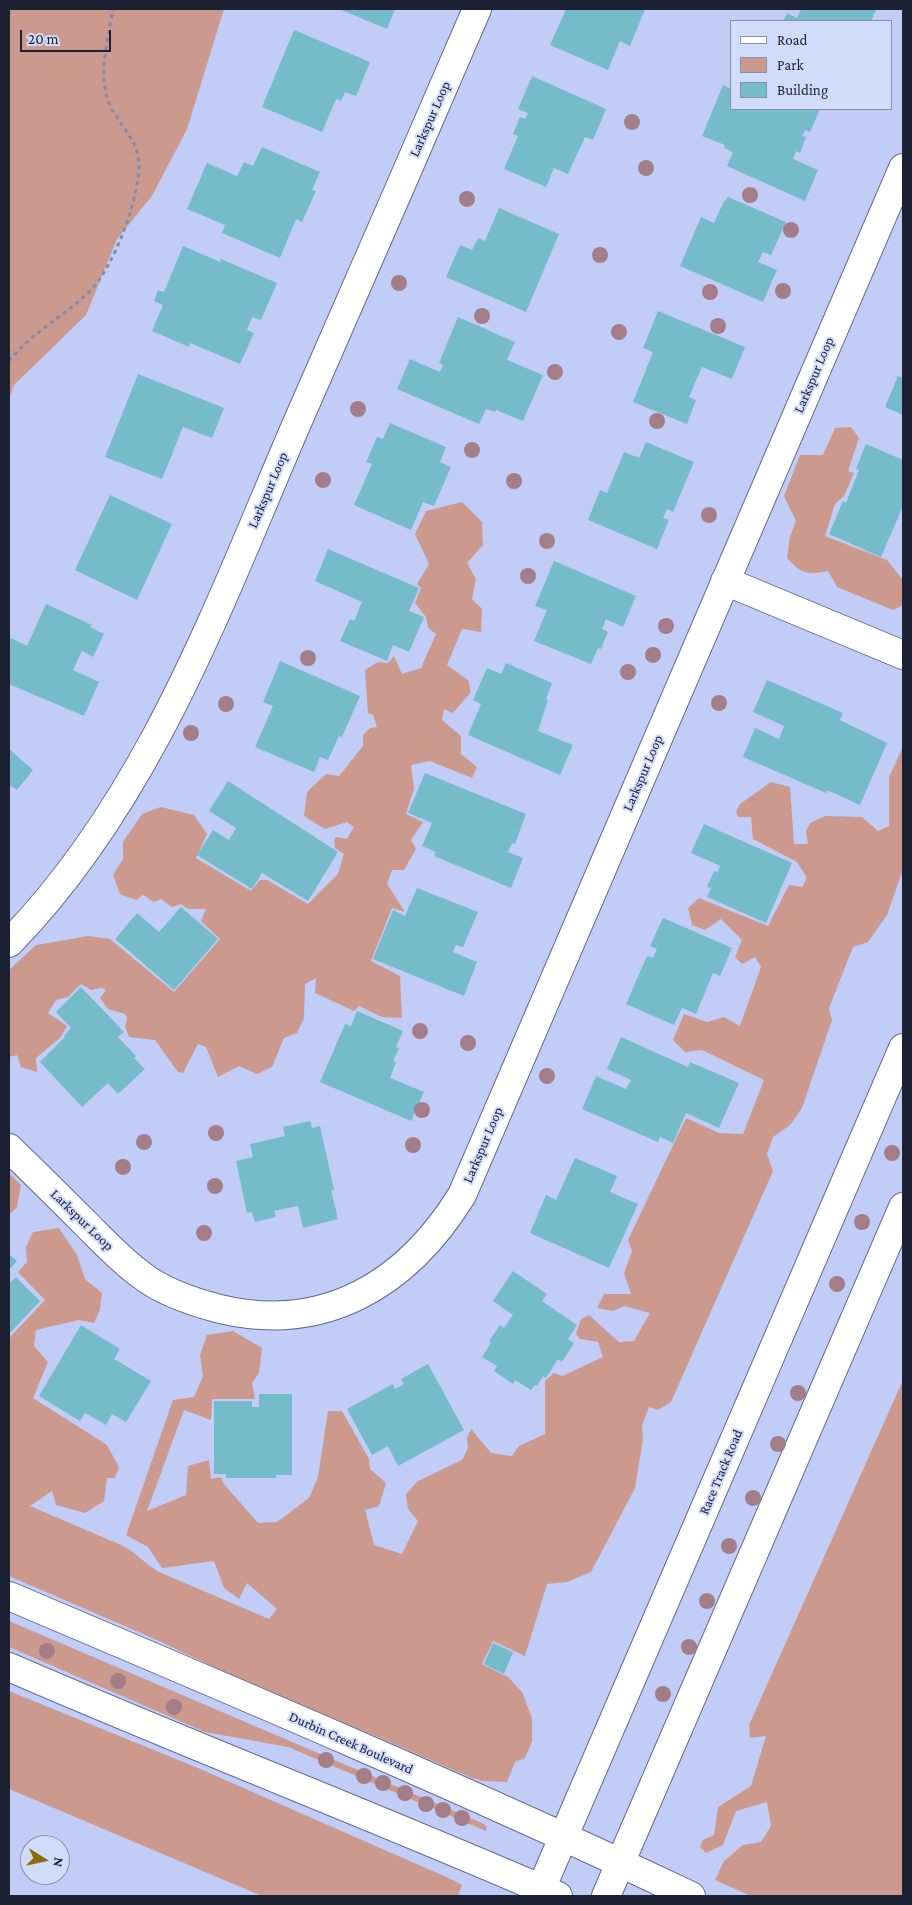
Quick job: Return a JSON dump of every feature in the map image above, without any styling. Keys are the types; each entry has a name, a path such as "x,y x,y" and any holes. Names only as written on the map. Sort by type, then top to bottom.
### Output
{"street":[{"name":"Larkspur Loop","path":"9,943 26,926 69,874 121,799 163,724 217,609 477,9"},
{"name":"Larkspur Loop","path":"9,1148 141,1275 172,1293 206,1306 250,1315 277,1317 302,1314 350,1299 373,1288 414,1257 432,1238 462,1195 903,168"},
{"path":"725,581 903,655"},
{"name":"Race Track Road","path":"545,1894 564,1836 903,1048"},
{"path":"606,1896 903,1207"},
{"name":"Durbin Creek Boulevard","path":"9,1596 221,1686 564,1836 691,1896"},
{"path":"9,1667 484,1864 545,1894"}],"path":[{"path":"9,361 22,345 91,291 104,272 124,233 138,185 138,152 109,102 103,66 112,9"}],"green space":[{"path":"9,9 224,9 187,129 152,196 117,239 86,315 14,385 9,399"},
{"path":"851,427 859,438 848,471 854,473 844,496 835,504 825,536 887,560 903,580 903,605 893,610 837,587 828,571 805,572 796,567 787,558 790,536 796,521 784,496 800,455 823,455 835,428"},
{"path":"462,502 482,522 483,545 467,563 476,579 472,599 482,609 481,632 462,629 447,665 468,680 471,692 453,713 444,709 442,720 461,736 461,754 477,767 472,778 430,761 411,765 414,789 406,814 423,822 411,840 416,849 404,870 392,870 387,884 405,912 392,908 371,961 400,976 402,1018 382,1017 359,1006 354,1011 315,993 316,978 305,984 304,1018 297,1033 284,1038 272,1067 257,1074 239,1066 218,1077 206,1047 198,1044 183,1073 178,1072 155,1040 129,1037 125,1027 127,1017 125,1014 108,1009 100,998 106,990 102,988 91,990 81,984 68,997 56,1000 48,1013 67,1026 60,1038 36,1058 37,1072 21,1067 17,1055 9,1057 9,970 36,945 88,936 110,939 174,992 220,939 201,921 206,909 188,909 181,904 172,907 161,899 154,902 143,895 136,900 120,894 113,875 123,859 123,842 142,814 161,807 194,815 207,834 196,858 251,891 260,880 267,880 308,904 338,874 344,854 335,848 334,841 336,837 347,839 354,827 347,822 325,829 304,816 307,792 326,774 339,776 363,746 363,735 370,728 377,727 373,715 368,713 365,670 378,662 388,663 394,656 402,674 421,668 436,634 428,628 426,617 415,603 421,588 417,584 429,564 415,534 426,511"},
{"path":"903,747 903,869 887,915 868,942 853,947 829,1008 832,1020 802,1108 790,1125 773,1137 767,1154 773,1171 671,1402 658,1410 649,1407 642,1425 643,1439 635,1488 591,1572 567,1582 547,1584 525,1656 493,1641 482,1664 508,1677 522,1692 532,1718 532,1741 525,1758 515,1762 507,1782 483,1781 472,1778 364,1731 277,1697 157,1640 9,1576 9,1338 45,1300 18,1272 27,1262 26,1247 33,1232 59,1228 77,1255 85,1279 102,1293 100,1309 94,1323 79,1320 36,1330 34,1346 48,1362 33,1398 107,1445 119,1467 115,1478 107,1478 104,1501 85,1513 56,1505 52,1491 30,1506 121,1545 159,1572 269,1619 277,1609 247,1583 239,1599 224,1588 214,1561 162,1568 148,1547 126,1535 173,1400 194,1397 203,1376 200,1355 207,1335 233,1331 262,1348 259,1373 252,1383 255,1399 212,1399 211,1420 184,1410 147,1511 186,1495 188,1466 209,1460 211,1479 221,1477 223,1483 258,1523 277,1522 309,1498 318,1477 328,1411 342,1411 369,1459 370,1469 386,1483 379,1506 365,1510 374,1545 402,1554 418,1521 408,1509 406,1494 418,1481 462,1460 468,1448 467,1438 471,1429 491,1453 512,1456 519,1446 545,1434 545,1381 554,1373 562,1376 603,1357 598,1342 580,1339 576,1334 581,1319 589,1315 619,1342 634,1341 650,1313 624,1306 613,1311 597,1308 604,1294 631,1294 624,1273 632,1251 628,1240 686,1118 719,1133 743,1134 764,1080 702,1050 685,1052 673,1040 684,1014 707,1022 724,1017 740,1026 761,967 755,957 742,964 735,957 742,940 721,919 705,930 692,925 688,908 699,898 768,926 789,885 802,887 807,878 797,862 753,839 751,817 738,817 736,812 740,804 771,782 790,787 794,844 808,844 806,831 810,823 825,816 862,817 878,831 889,826 889,777"},
{"path":"9,1173 21,1185 17,1207 10,1214 9,1213"},
{"path":"903,1380 903,1896 751,1896 715,1880 724,1861 743,1845 761,1842 771,1826 767,1802 736,1811 723,1845 706,1853 700,1847 703,1840 714,1835 718,1807 751,1786 766,1736 750,1738 749,1725"},
{"path":"9,1621 484,1824 487,1827 486,1831 288,1747 205,1732 9,1647"},
{"path":"9,1691 198,1768 453,1880 462,1885 458,1896 262,1896 9,1789"}],"building":[{"path":"339,9 395,9 387,29"},
{"path":"566,9 645,9 630,46 620,41 608,70 550,45"},
{"path":"801,9 876,10 871,20 784,20 787,13 797,18"},
{"path":"294,30 370,62 356,96 345,92 341,101 336,99 322,132 262,107"},
{"path":"532,76 606,109 593,140 585,137 568,174 554,168 546,187 504,169 518,136 513,134 520,117 525,119 528,113 518,109"},
{"path":"723,85 730,88 730,110 820,110 810,132 805,130 802,136 806,137 800,153 796,151 793,159 818,170 805,201 727,166 733,152 724,148 725,145 702,136"},
{"path":"262,147 320,172 312,190 316,191 302,222 296,219 280,258 222,233 225,225 187,209 207,163 237,176 244,162 253,166"},
{"path":"728,197 786,222 771,255 763,252 758,262 777,270 763,302 680,266 701,217 714,223 724,201"},
{"path":"499,208 559,234 526,312 446,277 460,245 472,250 478,238 485,241"},
{"path":"183,246 220,262 221,259 277,283 261,320 252,317 247,330 254,333 240,364 190,343 189,347 152,331 163,305 154,301 158,290 164,292"},
{"path":"658,311 745,347 732,379 702,367 689,397 696,400 687,424 633,402 653,352 643,348"},
{"path":"458,317 515,342 507,360 543,375 523,421 496,410 495,412 486,409 479,424 397,389 410,359 440,372 443,365 439,363"},
{"path":"138,374 224,408 212,438 183,427 162,479 105,457"},
{"path":"898,376 903,378 903,415 885,407"},
{"path":"390,423 446,447 440,462 451,467 434,506 423,502 411,530 354,505 372,464 366,462 377,437 383,439"},
{"path":"646,442 694,462 673,512 667,509 663,518 669,520 657,549 588,520 600,490 607,493 624,452 639,458"},
{"path":"866,444 903,460 903,506 881,557 829,534 843,501 846,503 859,470 856,469"},
{"path":"110,495 172,524 137,600 75,570"},
{"path":"328,549 419,588 409,611 424,617 409,652 393,645 387,661 340,641 350,619 354,621 362,602 315,581"},
{"path":"554,561 636,596 623,627 606,619 602,629 608,632 601,649 598,648 591,664 534,641 547,610 535,606"},
{"path":"46,604 92,625 90,627 104,634 93,657 82,651 73,670 99,682 84,716 9,684 9,644 11,638 27,646"},
{"path":"280,661 360,696 342,737 339,736 328,760 320,757 314,772 255,747 273,706 263,702"},
{"path":"506,663 552,683 538,731 573,745 560,775 468,735 481,704 473,700 487,668 501,674"},
{"path":"767,680 843,713 840,720 887,743 860,805 827,790 826,793 743,757 755,728 779,739 784,726 753,712"},
{"path":"9,749 33,770 17,790 11,786 9,789"},
{"path":"425,773 526,814 515,844 512,843 508,852 523,858 511,888 434,856 436,852 422,846 432,823 408,813"},
{"path":"228,781 338,852 308,901 262,873 252,889 197,855 213,830 229,840 236,828 209,811"},
{"path":"704,824 792,863 766,923 707,897 711,888 707,887 714,871 717,872 720,866 691,853"},
{"path":"417,888 478,912 463,947 456,945 453,952 477,962 464,996 373,959 393,910 405,916"},
{"path":"181,907 218,939 174,990 115,939 137,913 159,932"},
{"path":"663,918 732,948 720,976 713,973 696,1014 682,1008 674,1025 626,1004 647,956 653,958 657,949 650,946"},
{"path":"81,987 124,1032 118,1037 136,1056 134,1058 145,1069 118,1094 108,1083 82,1107 40,1062 65,1037 71,1028 56,1012"},
{"path":"357,1011 403,1031 396,1047 399,1048 393,1061 396,1062 390,1078 424,1092 411,1121 320,1082 345,1024 351,1026"},
{"path":"621,1037 688,1067 690,1062 739,1083 719,1128 686,1113 673,1143 660,1137 658,1142 582,1109 596,1076 626,1089 631,1080 607,1069"},
{"path":"310,1121 312,1128 320,1126 334,1190 331,1190 338,1219 303,1228 298,1206 274,1211 276,1217 255,1222 252,1212 247,1213 236,1161 253,1157 250,1144 285,1136 283,1127"},
{"path":"575,1158 617,1176 610,1192 638,1204 609,1268 530,1233 546,1195 556,1200"},
{"path":"9,1254 17,1261 9,1270"},
{"path":"513,1271 547,1294 542,1301 577,1325 568,1339 574,1343 562,1362 558,1359 546,1378 543,1376 537,1386 535,1385 531,1390 515,1380 513,1384 494,1371 497,1366 482,1357 491,1343 489,1341 500,1325 504,1328 513,1315 493,1301"},
{"path":"16,1277 40,1301 9,1334 9,1284"},
{"path":"81,1325 120,1349 114,1359 151,1381 126,1422 112,1414 106,1425 85,1413 80,1421 39,1396"},
{"path":"428,1364 464,1430 398,1466 388,1446 372,1455 347,1409 393,1384 395,1389 404,1384 401,1379"},
{"path":"259,1394 292,1394 292,1475 276,1475 276,1478 226,1478 226,1474 214,1474 214,1401 252,1401 252,1407 259,1407"},
{"path":"493,1643 513,1652 504,1674 484,1664"}]}
